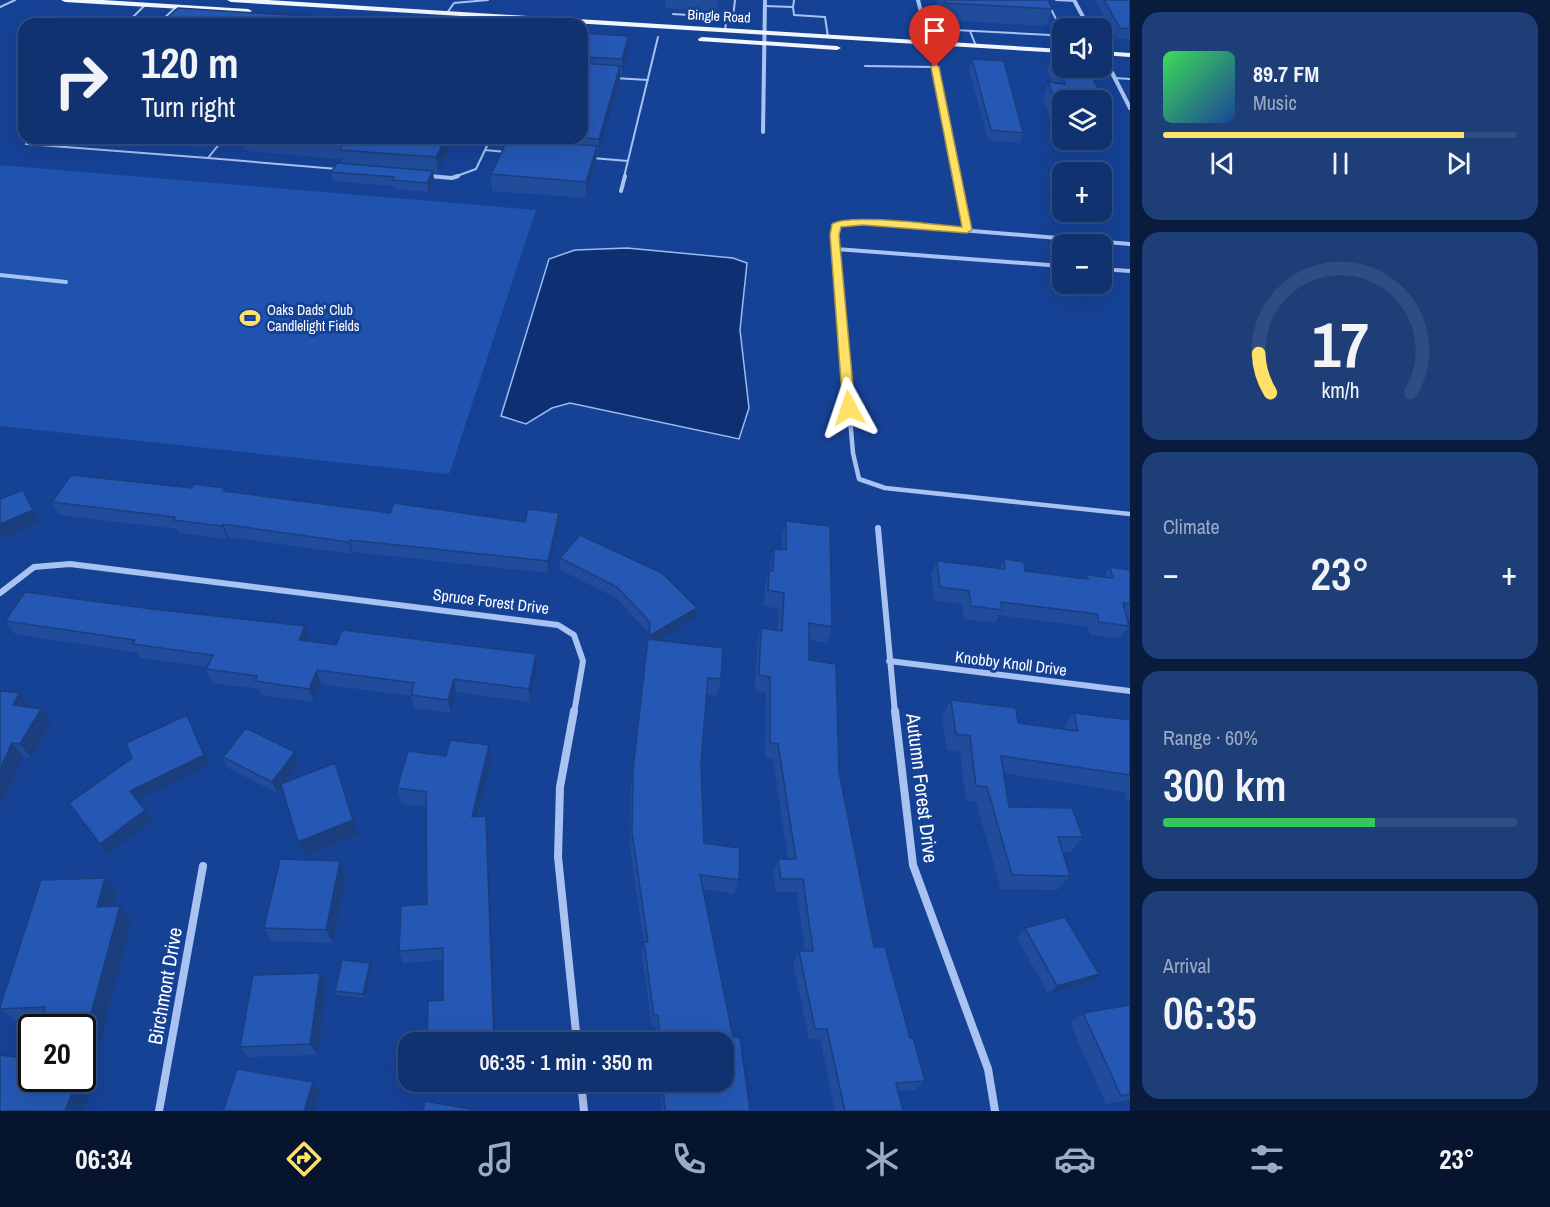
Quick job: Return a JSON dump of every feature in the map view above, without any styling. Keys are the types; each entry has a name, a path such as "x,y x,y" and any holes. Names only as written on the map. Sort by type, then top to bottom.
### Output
{"main road":[{"path":"65,0 148,2 176,7 257,12"},
{"name":"Bingle Road","path":"231,0 529,18"},
{"path":"444,18 447,13"},
{"name":"Bingle Road","path":"588,22 1052,51"},
{"name":"Bingle Road","path":"647,36 668,37"},
{"name":"Bingle Road","path":"689,39 843,48"},
{"path":"921,53 944,54"},
{"path":"1112,53 1130,55"},
{"path":"1112,65 1119,65"}],"street":[{"path":"763,132 765,0"},
{"path":"918,0 930,43 967,230"},
{"path":"1074,0 1084,18"},
{"path":"1112,75 1130,108"},
{"name":"Autumn Forest Drive","path":"878,528 889,661 913,865 988,1069 995,1111"},
{"name":"Spruce Forest Drive","path":"0,592 34,567 70,564 558,625 574,635 583,661 560,787 558,857 576,1032"},
{"name":"Knobby Knoll Drive","path":"889,661 1130,691"},
{"name":"Birchmont Drive","path":"159,1111 203,867"},
{"path":"582,1092 584,1111"}],"lane":[{"path":"0,7 15,0"},
{"path":"447,13 454,3 489,0"},
{"path":"725,30 726,23 733,18 735,0"},
{"path":"794,0 794,15 825,17 828,37"},
{"path":"955,30 1050,35 1061,30 1047,0"},
{"path":"1056,0 1074,0"},
{"path":"132,18 148,2"},
{"path":"765,6 793,7"},
{"path":"164,18 176,7"},
{"path":"673,14 733,18"},
{"path":"970,31 976,46"},
{"path":"621,191 658,37"},
{"path":"865,66 935,67"},
{"path":"604,77 648,80"},
{"path":"1114,78 1130,79"},
{"path":"26,144 347,170"},
{"path":"207,158 219,144"},
{"path":"429,176 452,178 476,169 488,144"},
{"path":"485,150 509,152"},
{"path":"581,158 628,161"},
{"path":"1130,244 863,222 836,224 852,453 859,479 885,488 1130,514"},
{"path":"836,249 1052,265"},
{"path":"1112,270 1130,271"},
{"path":"0,275 66,282"}],"shaded area":[{"name":"Oaks Dads' Club Candlelight Fields","path":"0,165 536,210 449,474 0,426"},
{"path":"627,248 733,258 747,263 740,330 749,408 739,439 570,403 552,408 526,424 501,416 549,259 575,250"}],"building":[{"path":"945,0 1048,0 1052,9 945,3"},
{"path":"1104,0 1130,0 1130,29 1120,28"},
{"path":"178,8 335,18 167,18"},
{"path":"588,33 629,36 622,59 588,57"},
{"path":"972,59 1004,61 1023,133 991,130"},
{"path":"588,63 620,66 599,139 588,138"},
{"path":"1063,78 1093,78 1098,90 1052,90 1052,92 1048,82 1065,84"},
{"path":"343,144 443,144 436,157 340,150"},
{"path":"506,144 597,146 586,182 491,174"},
{"path":"337,163 433,171 427,183 392,180 394,177 331,172"},
{"path":"71,475 192,488 194,484 225,488 223,491 390,513 394,503 525,522 528,509 559,513 548,561 350,540 349,542 52,502"},
{"path":"23,490 33,510 0,524 0,499"},
{"path":"786,521 830,526 832,627 809,623 809,660 836,664 839,772 874,947 885,947 910,1038 913,1037 925,1081 896,1083 903,1111 845,1111 827,1029 815,1029 799,951 813,951 803,879 781,879 778,859 796,859 778,744 770,743 770,677 759,675 761,628 782,631 784,593 768,590 769,571 773,571 774,549 786,550"},
{"path":"580,535 662,573 697,608 649,636 650,622 617,587 560,558"},
{"path":"1004,559 1024,562 1025,571 1088,579 1087,575 1113,578 1110,567 1130,570 1130,604 1123,603 1129,626 1099,622 1097,614 1001,602 1002,610 971,606 969,591 940,587 937,561 1005,569"},
{"path":"25,592 305,626 299,640 336,645 342,630 536,654 529,689 454,679 448,700 411,695 414,683 317,670 309,689 255,681 257,676 206,669 213,655 132,644 135,640 5,621"},
{"path":"648,639 723,648 721,679 708,678 701,763 704,843 740,848 739,880 700,875 732,1032 659,1032 658,1015 654,1016 644,942 648,942 632,833 633,770"},
{"path":"0,691 20,693 13,705 41,709 20,744 12,743 0,769"},
{"path":"951,700 1016,708 1018,723 1078,731 1074,713 1130,720 1130,775 1001,756 1009,807 1072,808 1083,837 1058,837 1070,876 1012,875 987,787 976,786 970,736 956,734"},
{"path":"187,715 204,755 130,791 145,810 100,844 69,803 132,758 126,743"},
{"path":"246,728 295,752 272,782 223,757"},
{"path":"450,740 489,745 472,817 486,816 494,1032 427,1032 428,1001 443,1000 443,948 399,951 401,906 427,904 426,792 397,788 408,751 446,756"},
{"path":"335,763 353,820 298,842 281,784"},
{"path":"280,859 340,861 326,930 264,928"},
{"path":"105,878 97,907 120,906 91,1014 43,1014 45,1007 0,1009 41,880"},
{"path":"1065,917 1099,974 1057,986 1025,928"},
{"path":"342,960 370,963 363,994 335,991"},
{"path":"320,973 310,1044 240,1047 253,975"},
{"path":"1130,1005 1130,1094 1121,1096 1083,1013"},
{"path":"734,1037 740,1037 750,1111 665,1111 664,1092 734,1092"},
{"path":"0,1055 18,1057 18,1092 72,1092 65,1111 0,1111"},
{"path":"237,1069 313,1082 304,1111 223,1111"},
{"path":"425,1101 481,1111 423,1111"}],"place":[{"name":"Oaks Dads' Club Candlelight Fields","path":"250,318"}],"route":[{"path":"849,408 836,224 863,222 967,230 935,67"}]}
